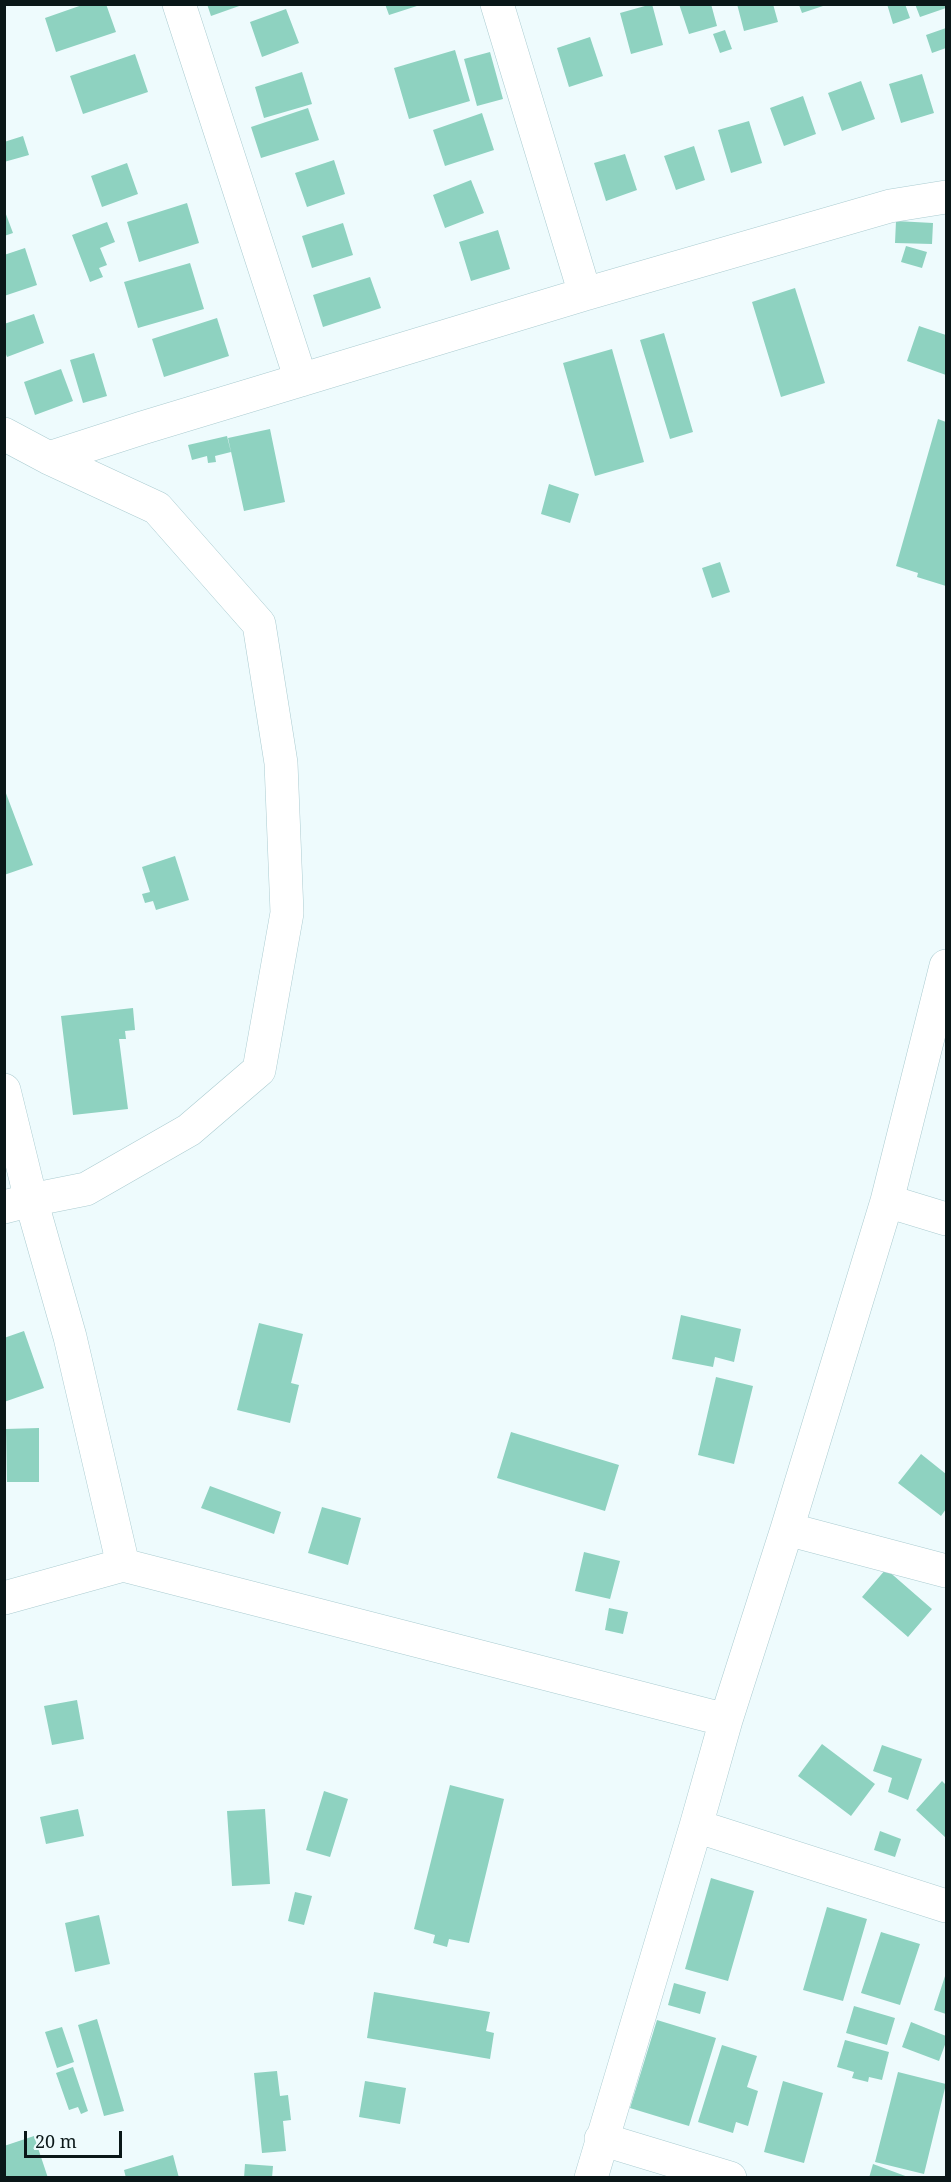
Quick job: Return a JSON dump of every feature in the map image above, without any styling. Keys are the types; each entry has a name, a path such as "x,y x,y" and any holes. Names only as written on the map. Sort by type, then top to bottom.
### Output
{"street":[{"path":"179,4 301,380"},
{"path":"497,4 585,294"},
{"path":"49,458 585,294 890,206 946,197"},
{"path":"4,435 157,508 259,624 281,763 287,913 259,1070 189,1130 96,1184 86,1189 18,1204"},
{"path":"591,2178 726,1720 887,1201 946,966"},
{"path":"4,1090 18,1204 70,1337 123,1565"},
{"path":"887,1201 946,1219"},
{"path":"787,1529 946,1570"},
{"path":"4,1598 123,1565 726,1720"},
{"path":"696,1826 946,1906"},
{"path":"601,2139 730,2178"}],"building":[{"path":"85,4 106,4 116,32 56,52 45,18"},
{"path":"207,4 242,4 242,5 211,16"},
{"path":"385,4 420,4 420,5 389,15"},
{"path":"652,4 663,45 631,54 620,13"},
{"path":"679,4 711,4 717,26 689,34"},
{"path":"737,4 773,4 778,22 744,31"},
{"path":"887,4 905,4 910,18 893,24"},
{"path":"915,4 946,4 946,8 920,17"},
{"path":"799,5 826,5 802,13"},
{"path":"286,9 299,43 262,57 250,22"},
{"path":"946,28 946,48 932,53 926,35"},
{"path":"725,30 732,49 720,53 713,34"},
{"path":"590,37 603,76 569,87 557,48"},
{"path":"455,50 470,101 409,119 394,68"},
{"path":"490,52 503,99 477,106 464,59"},
{"path":"135,54 148,92 83,114 70,76"},
{"path":"302,72 312,104 264,118 255,87"},
{"path":"922,74 934,113 901,123 889,84"},
{"path":"861,81 875,119 842,131 828,93"},
{"path":"803,96 816,134 784,146 770,108"},
{"path":"308,108 319,140 261,158 251,127"},
{"path":"482,113 494,150 445,166 433,130"},
{"path":"749,121 762,163 731,173 718,130"},
{"path":"23,136 29,155 4,162 4,142"},
{"path":"694,146 705,180 676,190 664,156"},
{"path":"625,154 637,190 606,201 594,163"},
{"path":"334,160 345,194 307,207 295,173"},
{"path":"127,163 138,194 102,207 91,176"},
{"path":"471,180 484,213 445,228 433,195"},
{"path":"187,203 199,243 139,262 127,222"},
{"path":"4,209 13,233 4,236"},
{"path":"896,221 933,223 932,244 895,243"},
{"path":"107,222 115,242 100,248 107,265 99,268 103,277 90,282 72,235"},
{"path":"343,223 353,255 312,268 302,236"},
{"path":"498,230 510,269 471,281 459,242"},
{"path":"906,246 927,252 922,268 901,262"},
{"path":"25,248 37,285 4,296 4,255"},
{"path":"190,263 204,309 138,328 124,282"},
{"path":"370,277 381,308 323,327 313,295"},
{"path":"795,288 825,383 781,397 752,302"},
{"path":"34,314 44,343 7,357 4,349 4,324"},
{"path":"217,318 229,356 164,377 152,339"},
{"path":"919,326 946,335 946,375 907,361"},
{"path":"664,333 693,432 670,439 640,340"},
{"path":"612,349 644,462 595,476 563,363"},
{"path":"94,353 107,396 83,403 70,360"},
{"path":"61,369 73,401 35,415 24,382"},
{"path":"938,419 946,422 946,586 917,577 918,573 896,566"},
{"path":"270,429 285,502 244,511 228,438"},
{"path":"227,436 231,452 215,456 216,462 208,463 207,456 192,460 188,445"},
{"path":"549,484 579,494 570,523 541,514"},
{"path":"720,562 730,592 712,598 702,568"},
{"path":"4,788 33,865 4,875"},
{"path":"175,856 189,900 156,910 153,901 145,903 142,894 150,892 142,867"},
{"path":"133,1008 135,1030 125,1031 126,1039 119,1039 128,1109 73,1115 61,1016"},
{"path":"681,1315 741,1329 734,1362 715,1357 713,1367 672,1359"},
{"path":"259,1323 303,1334 291,1383 299,1385 290,1423 237,1410"},
{"path":"24,1331 44,1388 4,1402 4,1338"},
{"path":"716,1377 753,1386 734,1464 698,1455"},
{"path":"39,1428 39,1482 7,1482 6,1429"},
{"path":"511,1432 619,1465 605,1511 497,1478"},
{"path":"921,1454 946,1474 946,1509 941,1516 898,1483"},
{"path":"210,1486 281,1512 274,1534 201,1508"},
{"path":"322,1507 361,1518 348,1565 308,1553"},
{"path":"584,1552 620,1561 610,1599 575,1591"},
{"path":"886,1569 932,1609 908,1637 862,1597"},
{"path":"609,1608 628,1612 623,1634 605,1630"},
{"path":"77,1700 84,1739 52,1745 44,1706"},
{"path":"822,1744 875,1784 851,1816 798,1776"},
{"path":"882,1745 922,1759 908,1800 888,1792 892,1778 873,1771"},
{"path":"942,1781 946,1785 946,1838 916,1810"},
{"path":"450,1785 504,1799 469,1943 449,1939 447,1947 433,1943 435,1935 414,1929"},
{"path":"324,1791 348,1799 330,1857 306,1850"},
{"path":"78,1809 84,1836 46,1844 40,1817"},
{"path":"265,1809 270,1884 232,1886 227,1811"},
{"path":"880,1831 901,1839 895,1857 874,1850"},
{"path":"711,1878 754,1891 728,1981 685,1969"},
{"path":"295,1892 312,1896 304,1925 288,1921"},
{"path":"827,1907 867,1919 843,2001 803,1990"},
{"path":"99,1915 110,1964 75,1972 65,1923"},
{"path":"881,1932 920,1944 900,2005 861,1993"},
{"path":"946,1973 946,2014 934,2010"},
{"path":"674,1983 706,1992 700,2014 668,2005"},
{"path":"374,1992 490,2012 486,2031 494,2033 490,2059 367,2038"},
{"path":"854,2006 895,2018 887,2045 846,2033"},
{"path":"97,2019 124,2111 104,2116 78,2025"},
{"path":"657,2020 716,2038 689,2126 630,2108"},
{"path":"911,2022 946,2036 939,2061 902,2047"},
{"path":"62,2027 74,2062 57,2068 45,2032"},
{"path":"845,2040 889,2052 882,2080 869,2077 868,2082 852,2078 854,2072 837,2067"},
{"path":"722,2045 757,2056 747,2087 758,2091 748,2126 736,2122 733,2133 698,2122"},
{"path":"73,2067 88,2111 81,2114 78,2107 69,2110 56,2073"},
{"path":"277,2071 280,2096 288,2095 291,2120 283,2121 286,2151 262,2153 254,2073"},
{"path":"898,2072 946,2084 924,2174 875,2162"},
{"path":"365,2081 406,2088 400,2124 359,2117"},
{"path":"783,2081 823,2093 804,2163 764,2152"},
{"path":"34,2136 48,2178 4,2178 4,2146"},
{"path":"173,2155 179,2178 126,2178 124,2170"},
{"path":"245,2164 273,2166 272,2178 244,2178"},
{"path":"873,2164 908,2177 908,2178 869,2178"}]}
